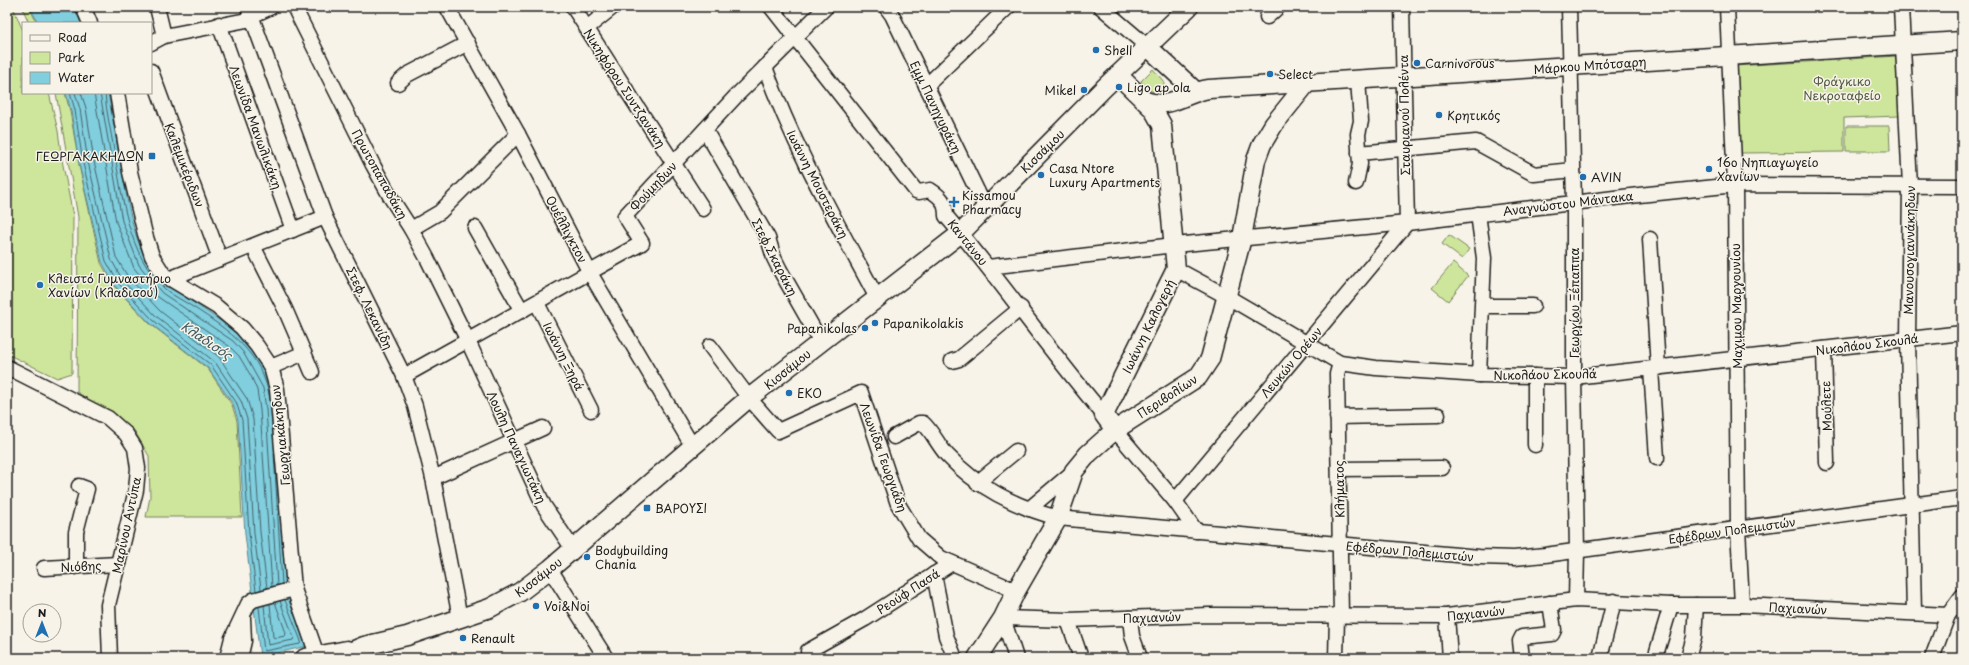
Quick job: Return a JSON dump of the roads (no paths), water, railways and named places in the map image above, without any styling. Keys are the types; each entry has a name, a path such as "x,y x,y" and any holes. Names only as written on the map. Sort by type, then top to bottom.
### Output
{"main road":[{"name":"Κισσάμου","path":"334,658 367,652 407,636 502,603 520,592 550,569 749,398 961,233 985,207 1118,75 1189,7"},
{"name":"Μάρκου Μπότσαρη","path":"1178,97 1218,88 1403,78 1962,41"},
{"path":"1148,47 1178,97"},
{"name":"Ιωάννη Καλογερή","path":"1104,415 1176,269 1162,125 1158,116 1145,101 1118,75"},
{"name":"Περιβολίων","path":"977,658 1003,618 1016,591 1058,518 1074,471 1088,454 1115,430 1198,377 1206,368 1210,359 1242,238 1252,179 1262,144 1284,110 1307,83"},
{"path":"1145,101 1152,104 1178,97"},
{"path":"1162,125 1162,112 1178,97"},
{"path":"1104,415 1115,430"},
{"path":"311,657 367,652"}],"street":[{"path":"83,7 90,22"},
{"path":"157,7 164,36"},
{"path":"152,42 164,36 219,24 271,7"},
{"name":"Πρωτοπαπαδάκη","path":"294,7 373,165 391,198 411,229 468,341"},
{"name":"Ουέλλιγκτον","path":"448,7 518,134 590,273 693,447"},
{"name":"Νικηφόρου Συντζανάκη","path":"574,7 702,209"},
{"path":"587,28 613,7"},
{"name":"Καντάνου","path":"772,7 916,191 919,192 930,190 941,197 946,208 946,216 1021,308 1081,388 1104,415"},
{"name":"Φούμηδων","path":"404,376 642,243 626,216 765,67 826,7"},
{"name":"Εμμ Πανηγυράκη","path":"886,7 892,15 985,207"},
{"path":"926,86 1008,7"},
{"path":"1101,7 1148,47"},
{"path":"1266,17 1278,7"},
{"name":"Σταυριανού Πολέντα","path":"1402,7 1407,223"},
{"name":"Γεωργίου Ξέπαππα","path":"1569,7 1574,202 1574,377 1577,551 1576,600"},
{"name":"Μαχιμου Mαργουνίου","path":"1727,7 1735,185 1738,528 1742,605"},
{"name":"Μανουσογιαννάκηδων","path":"1901,7 1910,186 1908,339 1914,613"},
{"name":"Στεφ. Λεκανίδη","path":"250,14 325,217 404,376 415,406 433,478 460,618"},
{"name":"Λεωνίδα Μανωλικάκη","path":"219,24 293,230"},
{"path":"398,83 407,75 468,43"},
{"name":"Ιωάννη Μουστεράκη","path":"765,67 779,105 816,184 877,298"},
{"name":"Καλεμικέριδων","path":"152,74 220,259"},
{"path":"1356,183 1360,171 1358,134 1361,121 1358,80"},
{"name":"Γεωργιακάκηδων","path":"116,94 130,172 152,256 164,275 217,307 242,328 271,367 277,390 291,590 311,657"},
{"name":"Στεφ.Σκαράκη","path":"705,130 768,238 774,258 780,270 821,342"},
{"path":"411,229 440,212 518,134"},
{"path":"1359,153 1476,142 1534,174 1573,170"},
{"name":"Αναγνώστου Μάντακα","path":"988,267 1174,245 1407,223 1574,202 1735,185 1962,186"},
{"path":"1478,214 1484,258 1480,375"},
{"path":"169,279 325,217"},
{"name":"Λευκών Ορέων","path":"1175,501 1407,223"},
{"path":"475,228 522,311"},
{"path":"1650,239 1657,458"},
{"path":"253,246 285,309 312,372"},
{"name":"Νικολάου Σκουλά","path":"1176,269 1308,343 1340,364 1376,368 1480,375 1574,377 1962,333"},
{"name":"Ιωάννη Ξηρά","path":"536,303 591,410"},
{"path":"1483,306 1533,306"},
{"path":"952,361 959,359 1021,308"},
{"name":"Λουλη Παναγιωτάκη","path":"468,341 544,506 573,548"},
{"path":"710,346 749,398"},
{"name":"Μούλετε","path":"1824,349 1827,463"},
{"path":"271,367 304,353"},
{"name":"Κλήματος","path":"1336,658 1339,616 1340,545 1336,374 1340,364"},
{"name":"Μαρίνου Αντύπα","path":"7,368 108,418 121,429 132,444 138,460 137,483 108,605 110,658"},
{"path":"1535,376 1535,445"},
{"name":"Λεωνίδα Γεωργιάδη","path":"749,398 778,431 861,393 902,511 919,539 941,558 1016,591"},
{"path":"1337,416 1438,416"},
{"name":"Εφέδρων Πολεμιστών","path":"894,437 919,423 923,423 945,453 977,482 998,496 1029,509 1058,518 1340,545 1486,557 1514,558 1577,551 1962,498"},
{"path":"433,478 543,428"},
{"path":"1115,430 1175,501 1196,531"},
{"path":"977,482 1016,451"},
{"path":"1339,469 1442,468"},
{"path":"1029,509 1074,471"},
{"path":"76,567 76,532 87,489 80,486"},
{"name":"Ρεούφ Πασά","path":"808,651 865,619 952,563"},
{"name":"Νιόβης","path":"44,568 118,564"},
{"path":"550,569 606,658"},
{"path":"934,574 946,636 955,658"},
{"path":"227,658 232,638 248,604 253,600 291,590"},
{"path":"1932,658 1948,615 1962,596"},
{"name":"Παχιανών","path":"1003,618 1068,620 1209,615 1447,616 1576,600 1671,605 1742,605 1948,615"},
{"path":"1600,658 1614,601"},
{"path":"1522,658 1520,641 1522,637 1552,634 1554,630 1550,603"},
{"path":"1655,658 1671,605"},
{"path":"1688,658 1694,637 1696,605"},
{"path":"240,658 244,641 243,615"},
{"path":"1447,616 1450,658"},
{"path":"1003,618 1016,658"},
{"path":"1130,618 1132,636 1140,658"},
{"path":"1068,620 1081,658"}],"water":[{"path":"30,7 74,7 81,22 38,22"},
{"name":"Κλαδισός","path":"66,94 108,94 132,220 138,241 147,261 166,283 223,322 236,333 256,356 264,371 275,408 287,587 290,603 307,646 260,657 245,534 238,420 233,404 208,368 150,323 115,286 102,262 79,164 71,111"}],"place":[{"name":"Shell","path":"1096,50"},
{"name":"Carnivorous","path":"1417,63"},
{"name":"Select","path":"1270,74"},
{"name":"Ligo ap ola","path":"1119,87"},
{"name":"Mikel","path":"1084,90"},
{"name":"Κρητικός","path":"1439,115"},
{"name":"ΓΕΩΡΓΑΚΑΚΗΔΩΝ","path":"152,156"},
{"name":"16ο Νηπιαγωγείο Χανίων","path":"1709,169"},
{"name":"Casa Ntore Luxury Apartments","path":"1041,175"},
{"name":"AVIN","path":"1583,177"},
{"name":"Kissamou Pharmacy","path":"954,202"},
{"name":"Κλειστό Γυμναστήριο Χανίων (Κλαδισού)","path":"40,285"},
{"name":"Papanikolakis","path":"875,323"},
{"name":"Papanikolas","path":"865,328"},
{"name":"EKO","path":"789,393"},
{"name":"ΒΑΡΟΥΣΙ","path":"647,508"},
{"name":"Bodybuilding Chania","path":"587,557"},
{"name":"Voi&Noi","path":"536,606"},
{"name":"Renault","path":"463,638"}],"park label":[{"name":"Φράγκικο Νεκροταφείο","path":"1842,88"}]}
